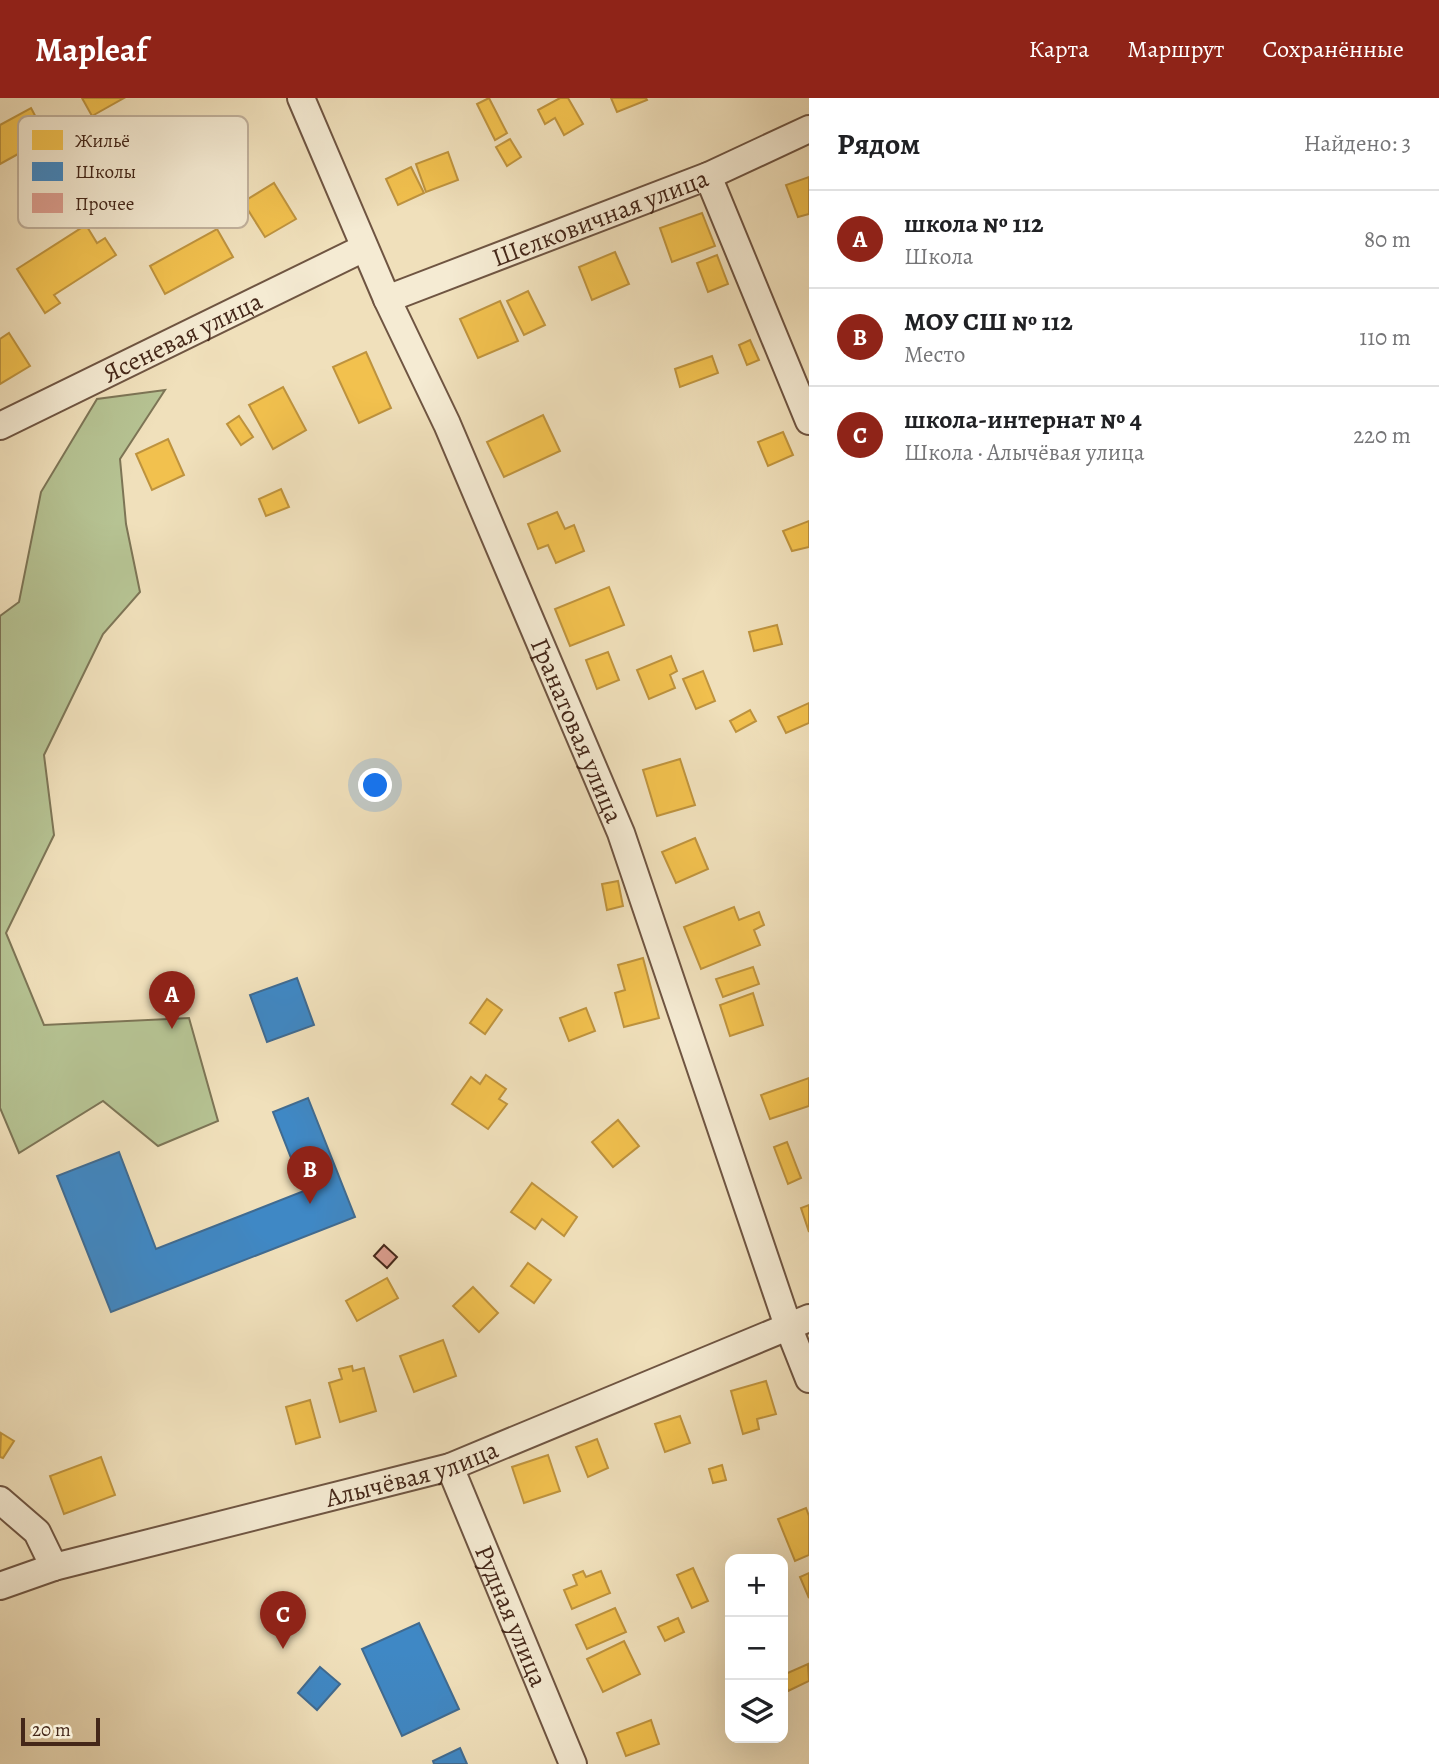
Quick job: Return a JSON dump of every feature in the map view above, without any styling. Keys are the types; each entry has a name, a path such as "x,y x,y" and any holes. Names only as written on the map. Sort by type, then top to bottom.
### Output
{"street":[{"name":"Гранатовая улица","path":"301,98 364,248 447,424 621,833 799,1322 809,1379"},
{"name":"Шелковичная улица","path":"387,299 708,176 809,129"},
{"path":"708,176 809,421"},
{"name":"Ясеневая улица","path":"0,426 364,248"},
{"name":"Алычёвая улица","path":"0,1586 54,1567 450,1467 799,1322"},
{"name":"Рудная улица","path":"450,1467 573,1764"},
{"path":"0,1500 37,1532 54,1567"}],"green space":[{"path":"165,390 120,459 126,524 140,592 103,634 44,755 54,835 6,933 44,1025 189,1018 218,1121 158,1146 103,1101 19,1153 0,1108 0,616 19,602 41,492 97,399"}],"building: Жильё":[{"path":"82,98 124,98 92,116"},
{"path":"489,98 507,133 495,140 477,104"},
{"path":"560,98 568,98 583,124 564,135 555,118 545,124 538,110"},
{"path":"611,98 646,98 647,100 617,112"},
{"path":"31,108 35,116 18,116 18,154 0,164 0,125"},
{"path":"510,139 521,157 507,166 496,147"},
{"path":"448,152 458,180 426,192 416,164"},
{"path":"411,167 424,193 398,205 386,179"},
{"path":"809,177 809,214 798,217 786,185"},
{"path":"274,183 296,219 265,237 248,210 248,199"},
{"path":"702,213 715,246 672,262 660,228"},
{"path":"81,228 88,228 97,243 105,238 116,255 54,295 60,303 45,313 17,269"},
{"path":"217,229 233,257 165,294 150,266"},
{"path":"615,252 629,284 592,300 579,267"},
{"path":"717,255 728,284 708,292 697,263"},
{"path":"528,291 545,325 524,335 507,301"},
{"path":"500,301 518,341 478,358 460,319"},
{"path":"9,333 30,366 0,384 0,339"},
{"path":"750,340 759,360 747,365 739,345"},
{"path":"366,352 391,408 359,423 333,367"},
{"path":"712,356 718,373 680,387 675,369"},
{"path":"283,387 306,430 273,449 249,405"},
{"path":"543,415 560,451 504,477 487,442"},
{"path":"239,416 253,437 241,445 227,424"},
{"path":"783,432 793,455 768,466 758,442"},
{"path":"168,439 184,475 152,490 136,454"},
{"path":"281,489 289,507 266,516 259,499"},
{"path":"557,512 565,529 574,525 584,551 556,563 548,545 538,549 528,524"},
{"path":"809,521 809,547 792,551 783,531"},
{"path":"609,587 624,625 570,646 555,609"},
{"path":"777,625 782,644 754,651 749,632"},
{"path":"608,652 619,680 597,689 586,660"},
{"path":"671,656 677,671 670,675 675,688 649,699 637,670"},
{"path":"703,671 715,701 696,709 683,679"},
{"path":"809,703 809,723 786,733 778,717"},
{"path":"750,710 756,721 736,732 730,721"},
{"path":"680,759 695,805 657,816 643,770"},
{"path":"695,838 708,869 676,883 662,852"},
{"path":"618,881 623,906 607,910 602,884"},
{"path":"734,907 739,920 759,912 764,925 754,930 760,945 701,969 684,927"},
{"path":"643,958 659,1018 624,1027 615,993 625,990 618,965"},
{"path":"753,967 759,984 723,997 716,979"},
{"path":"753,993 763,1025 730,1036 720,1005"},
{"path":"487,999 502,1010 485,1034 470,1023"},
{"path":"586,1008 595,1031 569,1041 560,1018"},
{"path":"486,1075 506,1089 499,1099 507,1104 488,1129 452,1104 471,1077 480,1084"},
{"path":"809,1078 809,1106 770,1119 761,1095"},
{"path":"618,1120 639,1146 613,1167 592,1142"},
{"path":"787,1142 801,1178 788,1184 774,1147"},
{"path":"532,1183 577,1217 564,1236 542,1219 535,1229 511,1212"},
{"path":"809,1205 809,1232 801,1208"},
{"path":"528,1263 551,1280 534,1303 511,1286"},
{"path":"387,1278 398,1298 357,1321 346,1301"},
{"path":"473,1287 498,1313 479,1332 453,1306"},
{"path":"443,1340 456,1376 414,1392 400,1356"},
{"path":"352,1366 353,1371 364,1368 376,1411 340,1422 329,1383 342,1379 339,1369"},
{"path":"766,1381 776,1414 757,1419 759,1429 743,1434 731,1391"},
{"path":"310,1400 320,1437 296,1444 286,1407"},
{"path":"680,1416 690,1443 665,1452 655,1424"},
{"path":"1,1433 14,1441 3,1458 0,1457"},
{"path":"597,1439 608,1468 588,1477 576,1447"},
{"path":"548,1455 560,1491 524,1503 512,1467"},
{"path":"101,1457 115,1495 64,1514 50,1476"},
{"path":"722,1465 726,1480 713,1483 709,1469"},
{"path":"806,1508 809,1516 809,1555 795,1561 778,1519"},
{"path":"693,1568 708,1601 692,1608 677,1575"},
{"path":"583,1571 586,1577 601,1571 610,1593 572,1609 564,1590 577,1585 573,1575"},
{"path":"809,1573 809,1598 800,1577"},
{"path":"615,1608 626,1632 587,1649 576,1625"},
{"path":"678,1618 684,1632 665,1641 658,1627"},
{"path":"624,1641 640,1674 603,1692 587,1659"},
{"path":"808,1664 809,1681 788,1691 788,1673"},
{"path":"651,1720 659,1744 626,1756 617,1733"}],"building: Школы":[{"path":"297,978 314,1025 267,1042 250,995"},
{"path":"308,1098 355,1217 111,1312 57,1176 119,1152 156,1249 304,1191 273,1112"},
{"path":"419,1623 459,1709 402,1736 362,1649"},
{"path":"320,1667 340,1684 317,1710 298,1693"},
{"path":"460,1748 467,1764 434,1764 433,1761"}],"building: Прочее":[{"path":"384,1245 397,1257 387,1268 374,1256"}],"place":[{"name":"школа № 112","path":"172,1029"},
{"name":"МОУ СШ № 112","path":"310,1204"},
{"name":"школа-интернат № 4","path":"283,1649"}]}
